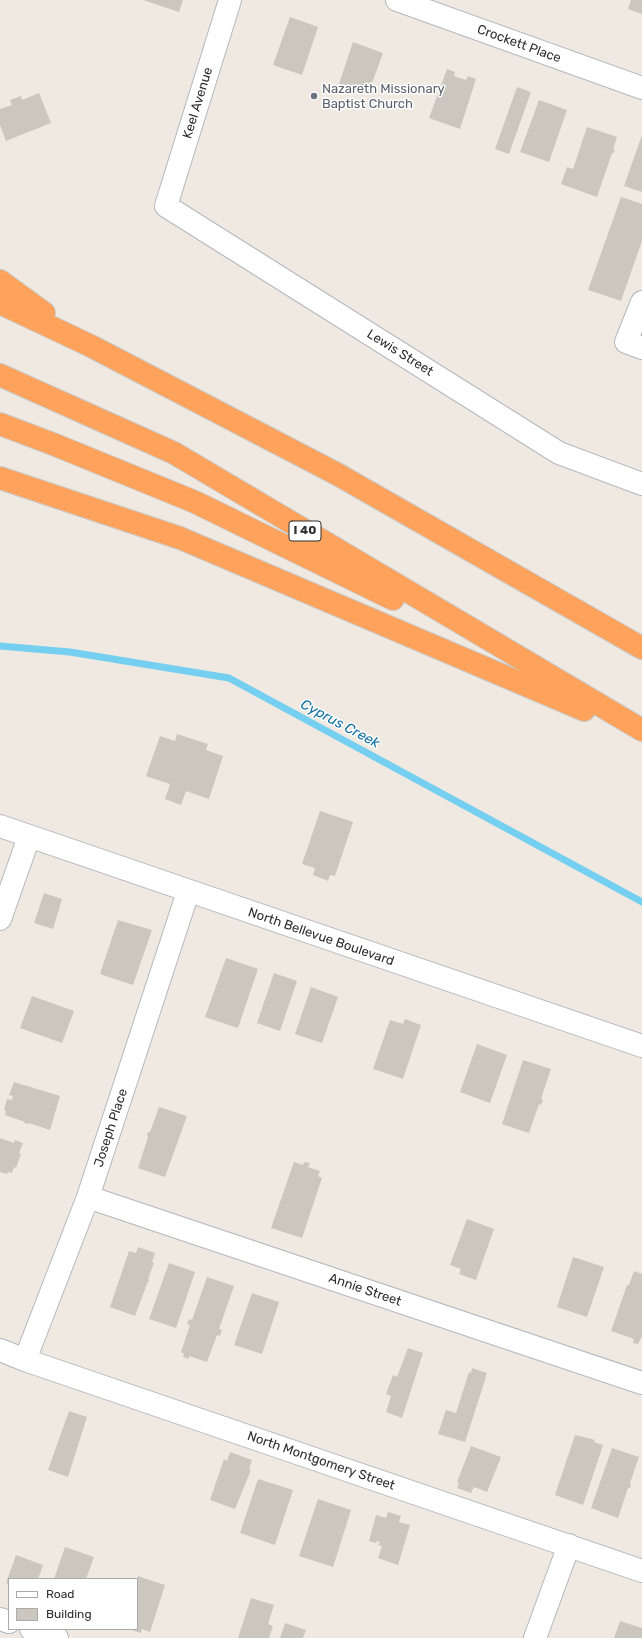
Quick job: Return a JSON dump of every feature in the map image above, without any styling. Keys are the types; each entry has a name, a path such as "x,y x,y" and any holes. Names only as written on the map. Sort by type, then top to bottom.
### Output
{"highway":[{"path":"0,281 90,346"},
{"path":"0,303 90,346 337,474 642,648"},
{"path":"0,308 39,321"},
{"name":"I 40","path":"0,375 174,454 642,730"},
{"path":"0,424 195,502 414,609 600,706"},
{"path":"0,478 180,538 642,735"}],"street":[{"name":"Keel Avenue","path":"166,206 230,0"},
{"name":"Crockett Place","path":"397,0 642,88"},
{"name":"Lewis Street","path":"166,206 559,453 642,484"},
{"path":"642,302 626,342 642,348"},
{"name":"North Bellevue Boulevard","path":"0,826 188,892 642,1046"},
{"path":"0,919 29,836"},
{"name":"Joseph Place","path":"25,1360 88,1197 188,892"},
{"name":"Annie Street","path":"88,1197 642,1383"},
{"name":"North Montgomery Street","path":"0,1350 25,1360 642,1570"},
{"path":"536,1638 569,1545"},
{"path":"34,1630 57,1638"}],"building":[{"path":"143,0 183,0 179,12"},
{"path":"631,0 642,0 642,14 628,9"},
{"path":"290,17 318,27 302,75 273,65"},
{"path":"353,42 383,53 368,94 339,84"},
{"path":"447,69 455,72 454,76 466,80 468,76 476,79 460,129 429,118"},
{"path":"517,87 531,92 509,154 495,149"},
{"path":"39,93 51,123 6,141 0,125 0,109 12,105 10,100 21,96 22,100"},
{"path":"539,100 567,110 549,162 520,152"},
{"path":"587,127 617,137 613,150 615,150 613,154 612,153 597,197 561,184 567,167 573,169"},
{"path":"642,135 642,192 624,186"},
{"path":"621,197 642,204 642,241 621,301 588,290"},
{"path":"177,734 208,744 206,750 223,756 209,799 186,791 181,805 165,799 170,784 146,776 160,736 175,741"},
{"path":"320,811 353,822 335,876 330,875 328,881 313,875 315,868 302,864"},
{"path":"44,893 62,899 53,929 34,923"},
{"path":"118,920 152,930 133,985 100,974"},
{"path":"226,958 258,969 238,1028 205,1017"},
{"path":"274,973 297,981 280,1031 257,1023"},
{"path":"311,987 338,997 322,1043 295,1034"},
{"path":"32,996 74,1011 62,1043 20,1028"},
{"path":"405,1019 421,1025 403,1079 373,1069 390,1020 403,1024"},
{"path":"477,1044 507,1055 490,1103 460,1092"},
{"path":"523,1060 551,1069 541,1099 543,1100 541,1105 539,1104 529,1133 502,1124"},
{"path":"14,1082 60,1096 50,1130 29,1123 24,1123 25,1122 5,1115 6,1111 4,1110 7,1099 12,1100 13,1096 9,1095"},
{"path":"159,1107 187,1116 165,1177 138,1168 148,1137 148,1132 150,1132"},
{"path":"0,1138 14,1143 15,1140 23,1143 16,1168 14,1167 12,1173 8,1172 7,1174 0,1172"},
{"path":"294,1162 303,1165 304,1162 310,1163 308,1167 320,1171 318,1176 322,1178 302,1238 271,1228"},
{"path":"467,1219 494,1229 476,1280 459,1274 461,1269 450,1265"},
{"path":"138,1247 155,1253 149,1280 135,1316 110,1307 129,1251 136,1253"},
{"path":"573,1257 604,1267 587,1317 557,1307"},
{"path":"169,1263 195,1272 176,1328 149,1319"},
{"path":"634,1271 642,1274 642,1336 638,1344 633,1343 634,1339 611,1331 627,1285 629,1285"},
{"path":"207,1277 234,1286 219,1329 222,1330 220,1336 217,1335 207,1362 189,1356 189,1359 183,1357 184,1354 181,1352 190,1325 187,1324 189,1319 192,1320"},
{"path":"252,1293 279,1302 262,1354 234,1345"},
{"path":"408,1348 423,1353 402,1418 386,1412 391,1396 386,1394 393,1375 397,1377"},
{"path":"472,1368 487,1373 465,1442 438,1434 446,1410 456,1413 469,1372 471,1373"},
{"path":"69,1411 87,1417 68,1477 48,1470"},
{"path":"575,1435 595,1440 594,1442 603,1445 583,1505 555,1495"},
{"path":"471,1446 501,1457 487,1492 474,1487 471,1493 457,1488 459,1483 457,1482"},
{"path":"612,1448 639,1457 630,1483 630,1488 628,1488 618,1518 591,1508"},
{"path":"230,1452 252,1460 249,1469 251,1470 235,1509 210,1500 224,1459 227,1461"},
{"path":"258,1479 293,1490 275,1545 240,1533"},
{"path":"318,1499 351,1510 333,1567 299,1556"},
{"path":"388,1512 401,1516 399,1522 410,1525 398,1565 378,1558 382,1546 378,1545 380,1542 377,1541 376,1543 369,1541 376,1515 386,1518"},
{"path":"65,1547 94,1557 86,1578 54,1578"},
{"path":"16,1555 43,1565 38,1578 8,1578 8,1584 6,1583"},
{"path":"138,1576 165,1585 150,1632 142,1629 141,1633 132,1630 138,1630"},
{"path":"251,1598 274,1605 268,1624 273,1626 269,1638 238,1638"},
{"path":"620,1621 642,1628 642,1638 614,1638"},
{"path":"285,1623 306,1630 303,1638 280,1638"}],"waterway":[{"name":"Cyprus Creek","path":"0,646 70,652 229,678 642,902"}],"place":[{"name":"Nazareth Missionary Baptist Church","path":"314,96"}]}
